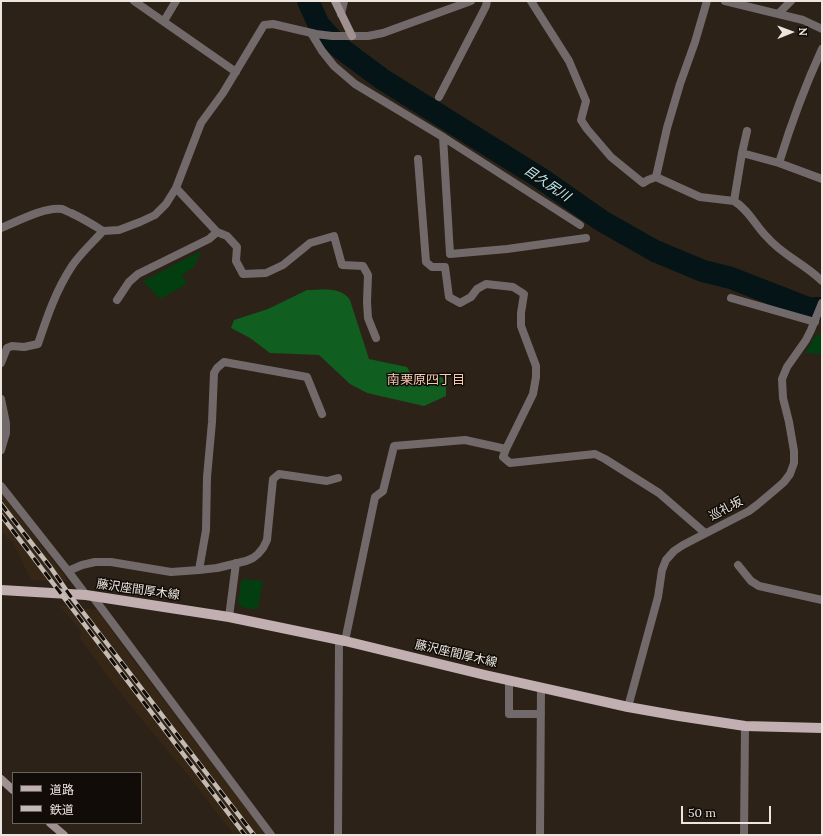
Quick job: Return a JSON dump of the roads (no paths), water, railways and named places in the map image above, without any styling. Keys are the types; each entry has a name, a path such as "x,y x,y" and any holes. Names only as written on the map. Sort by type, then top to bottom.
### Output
{"main road":[{"name":"藤沢座間厚木線","path":"1,590 90,596 228,617 342,641 628,707 714,722 745,726 822,728"}],"street":[{"path":"134,1 236,72"},
{"path":"164,21 176,1"},
{"path":"335,1 350,36"},
{"path":"341,14 344,1"},
{"path":"1,228 42,211 56,209 62,209 89,222 103,231 118,230 155,215 166,204 176,188 201,123 223,94 264,25 273,24 313,34 368,36 383,33 471,1"},
{"path":"439,97 486,6 487,1"},
{"path":"531,1 569,61 586,101 581,120 611,157 643,183 656,177 700,197 734,201 741,205 751,215 766,237 780,250 815,274 822,281"},
{"path":"656,177 667,128 707,1"},
{"path":"725,1 803,20 822,29"},
{"path":"778,14 791,1"},
{"path":"313,34 322,50 334,66 355,84 443,137 580,225"},
{"path":"779,163 792,120 822,49"},
{"path":"734,201 746,131"},
{"path":"443,137 450,254 507,249 586,238"},
{"path":"742,153 779,163 822,179"},
{"path":"418,159 426,262 432,267 445,266 449,297 460,303 471,297 477,289 486,284 513,287 524,294 521,313 521,326 536,366 536,377 533,394 503,457 510,463 595,454 659,493 705,533"},
{"path":"176,188 217,232 227,236 237,247 236,261 243,274 266,273 283,265 310,243 334,236 342,265 362,266 368,275 368,318 376,338"},
{"path":"1,363 7,348 12,346 24,347 38,344 62,283 72,265 103,231"},
{"path":"116,300 138,274 209,239 217,232"},
{"path":"731,298 817,320"},
{"name":"巡礼坂","path":"628,707 658,597 662,570 666,560 674,551 758,505 784,482 790,474 794,463 794,452 783,398 782,379 787,367 806,340 817,320 822,303"},
{"path":"199,570 206,530 207,476 212,422 214,373 217,368 224,362 307,377 322,414"},
{"path":"1,399 6,423 6,433 1,450"},
{"path":"338,835 342,641 375,497 383,491 394,446 465,440 506,449"},
{"path":"68,571 82,565 95,562 111,562 171,572 217,568 246,561 258,554 263,548 266,540 273,479 279,474 327,481 338,478"},
{"path":"1,486 68,571 90,596 271,835"},
{"path":"228,617 236,563"},
{"path":"738,565 751,581 759,586 822,600"},
{"path":"508,680 509,714 541,714"},
{"path":"540,835 541,688"},
{"path":"744,835 745,726"},
{"path":"1,779 12,789"},
{"path":"51,824 64,835"}],"waterway":[{"name":"目久尻川","path":"308,1 319,25 339,47 382,79 542,179 602,221 655,251 703,271 731,278 808,308 822,308"}],"railway":[{"path":"1,504 254,835"},
{"path":"1,515 245,835"}],"district":[{"name":"南栗原四丁目","path":"426,380"}]}
